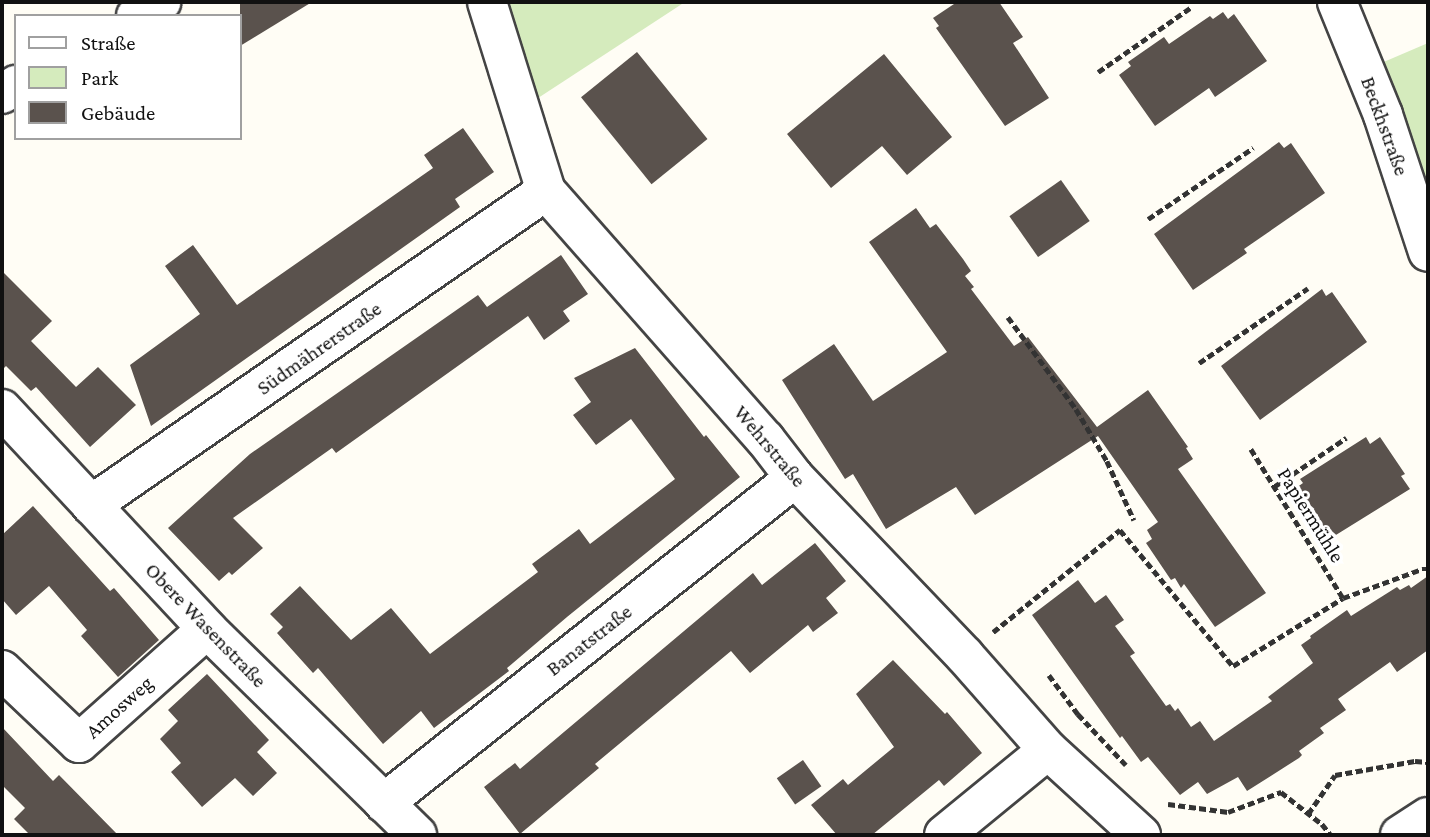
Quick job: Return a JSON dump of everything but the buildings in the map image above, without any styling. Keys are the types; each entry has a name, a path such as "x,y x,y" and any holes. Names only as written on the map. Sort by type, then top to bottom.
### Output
{"street":[{"path":"139,14 160,2"},
{"name":"Wehrstraße","path":"487,2 546,191 765,439 795,478 965,656 1048,750 1141,835"},
{"name":"Beckhstraße","path":"1337,2 1384,115 1428,253"},
{"name":"Südmährerstraße","path":"91,505 546,191"},
{"name":"Obere Wasenstraße","path":"2,409 207,629 417,835"},
{"name":"Banatstraße","path":"384,803 795,478"},
{"name":"Amosweg","path":"2,670 79,743 207,629"},
{"path":"944,835 1048,750"},
{"path":"1400,835 1428,817"}],"path":[{"path":"1098,72 1190,8"},
{"path":"1148,219 1253,148"},
{"path":"1199,363 1308,288"},
{"path":"1008,317 1076,409 1107,461 1133,520"},
{"path":"1275,486 1346,438"},
{"name":"Papiermühle","path":"1251,449 1343,597"},
{"path":"1011,617 1120,530 1233,666 1343,597 1428,569"},
{"path":"1049,675 1078,714 1129,769"},
{"path":"1308,814 1335,775 1415,761 1428,762"},
{"path":"1160,797 1171,806 1228,812 1281,792 1331,835"}],"green space":[{"path":"501,2 685,2 532,102"},
{"path":"1428,43 1428,268 1365,70"}]}
